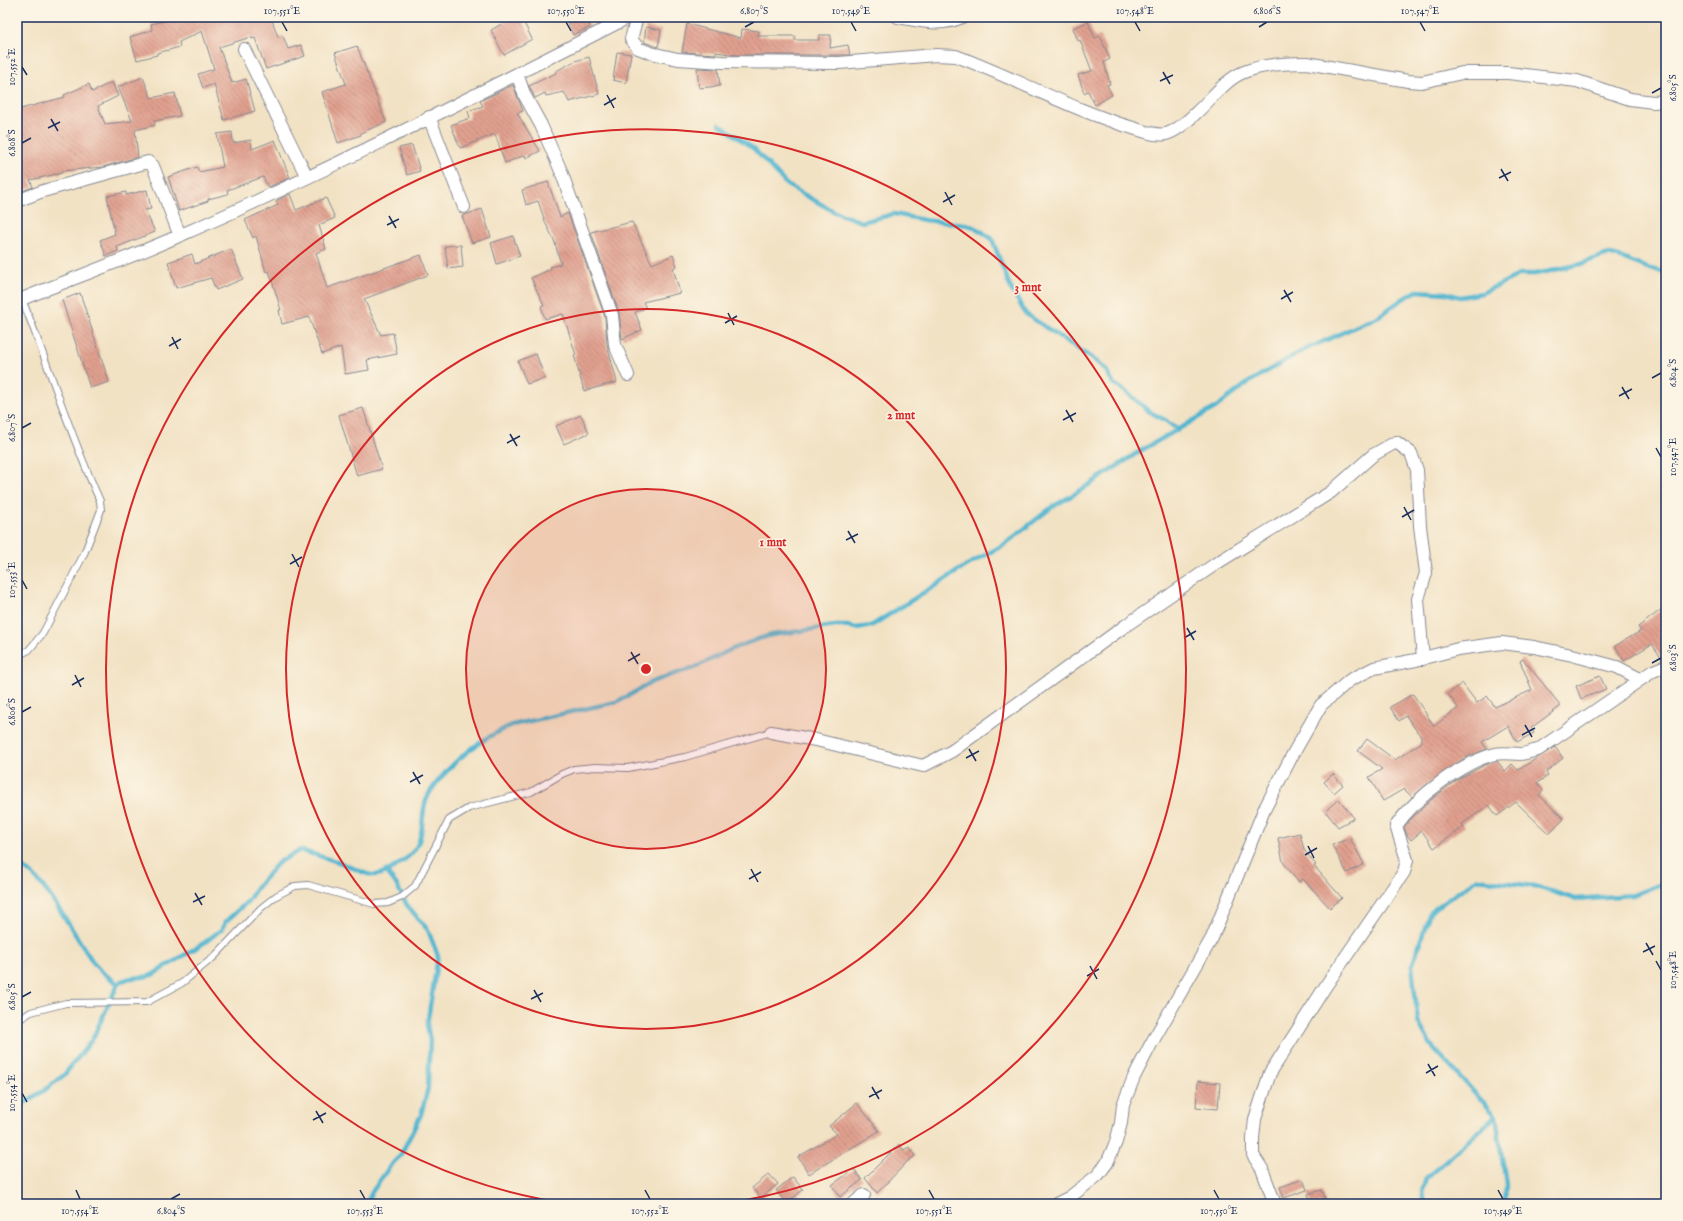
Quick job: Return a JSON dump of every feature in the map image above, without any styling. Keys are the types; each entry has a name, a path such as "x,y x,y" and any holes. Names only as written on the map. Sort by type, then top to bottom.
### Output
{"street":[{"path":"19,300 180,236 307,177 629,17"},
{"path":"637,17 631,39 638,48 678,59 722,62 840,63 936,55 956,56 1105,120 1154,134 1166,134 1178,127 1225,85 1243,72 1265,66 1290,63 1307,63 1408,81 1422,82 1462,73 1508,73 1577,81 1630,99 1653,102 1666,101"},
{"path":"898,17 937,20 955,20 962,17"},
{"path":"244,49 307,177"},
{"path":"516,74 525,96 541,125 561,171 612,315 615,345 628,374"},
{"path":"429,117 464,207"},
{"path":"17,202 43,191 148,162 153,166 180,236"},
{"path":"771,732 816,740 923,766 952,751 1125,626 1217,563 1331,492 1373,455 1396,442 1411,453 1417,470 1420,526 1426,573 1418,599 1423,659"},
{"path":"1056,1204 1070,1197 1098,1175 1107,1163 1116,1142 1121,1123 1123,1105 1134,1077 1151,1044 1212,938 1264,810 1293,754 1321,705 1350,680 1374,668 1423,659 1458,649 1502,643 1534,647 1572,655 1617,667 1640,679"},
{"path":"1275,1204 1262,1169 1254,1155 1253,1138 1255,1119 1270,1073 1327,984 1404,872 1406,860 1396,826 1404,814 1426,794 1466,766 1482,758 1498,754 1522,754 1538,750 1640,679 1653,671 1666,666"},
{"path":"853,1204 864,1195"}],"lane":[{"path":"17,656 29,650 43,633 84,554 101,510 100,501 74,440 37,336 19,300"},
{"path":"17,1021 31,1012 66,1003 147,1002 159,997 182,983 214,957 261,908 276,896 295,886 308,885 374,904 388,903 402,897 415,886 448,820 469,808 531,792 562,774 574,769 595,767 628,768 685,757 771,732"}],"building":[{"path":"167,17 271,17 278,37 283,36 288,49 301,45 305,56 266,69 255,38 252,39 251,37 219,47 232,83 246,79 255,111 224,120 214,84 203,88 198,74 214,69 202,31 179,42 180,47 137,60 130,37 152,30 151,24 168,20"},
{"path":"514,17 521,17 532,39 504,55 491,30"},
{"path":"565,17 586,17 590,27 573,35"},
{"path":"1088,22 1095,38 1100,36 1110,59 1104,62 1110,84 1107,85 1112,95 1095,105 1088,91 1084,93 1078,75 1092,71 1080,40 1078,41 1073,28"},
{"path":"687,24 741,38 742,29 759,31 758,36 795,36 795,40 819,40 819,35 831,35 830,48 848,45 850,55 736,55 716,52 716,54 682,52"},
{"path":"646,27 661,30 658,47 644,42"},
{"path":"357,46 386,122 361,133 361,135 338,143 322,92 346,84 335,53"},
{"path":"617,52 631,54 626,83 613,80"},
{"path":"589,57 599,94 569,102 564,92 546,96 545,93 535,98 529,86 556,73 556,71 575,61"},
{"path":"697,68 718,69 720,86 699,88"},
{"path":"143,77 151,98 175,93 180,116 154,121 155,125 135,130 138,157 103,167 62,171 62,173 30,180 33,187 17,193 17,162 21,161 17,138 17,110 65,97 64,95 89,84 92,92 112,82 118,96 98,106 105,124 132,121 118,87"},
{"path":"513,85 523,111 517,113 540,151 526,158 525,155 505,163 495,134 460,148 451,125 470,118 468,111 483,106 480,101"},
{"path":"232,132 233,143 251,140 252,149 275,140 290,178 268,187 263,177 227,190 228,194 208,199 208,201 179,211 168,177 197,167 199,172 223,167 217,134"},
{"path":"412,145 420,171 407,175 399,148"},
{"path":"548,182 560,217 568,213 605,317 607,345 617,382 584,391 574,355 576,355 563,314 545,319 541,306 544,305 531,278 551,269 550,267 561,264 554,240 546,224 538,201 526,205 522,190"},
{"path":"147,190 151,209 145,210 155,232 117,247 118,251 106,256 100,240 115,234 107,196 126,192 126,195"},
{"path":"290,194 296,210 326,198 335,218 319,225 326,249 316,253 327,288 421,255 428,275 364,299 381,335 393,333 397,354 367,360 369,370 345,374 341,347 322,354 309,317 282,324 279,310 281,310 269,271 266,272 256,236 253,238 245,220 278,205 276,201"},
{"path":"482,209 491,237 472,243 462,216"},
{"path":"632,222 652,264 673,255 677,266 673,268 680,293 643,302 646,308 635,312 642,330 622,339 619,313 591,232"},
{"path":"513,236 520,256 497,264 491,243"},
{"path":"461,245 463,267 448,269 445,246"},
{"path":"231,249 243,279 216,290 211,278 176,288 168,262 192,254 195,264"},
{"path":"80,293 109,382 90,388 62,300"},
{"path":"536,354 545,378 527,384 518,361"},
{"path":"363,408 382,469 357,476 339,415"},
{"path":"581,415 589,433 564,444 556,426"},
{"path":"1666,606 1666,659 1662,659 1652,644 1624,661 1615,646 1641,631 1638,627"},
{"path":"1523,659 1561,706 1531,728 1534,733 1517,742 1508,726 1482,742 1487,749 1465,758 1450,767 1412,797 1404,789 1383,801 1369,777 1382,769 1358,751 1367,739 1395,760 1422,742 1420,739 1422,738 1406,716 1399,721 1390,707 1413,694 1434,726 1458,708 1448,694 1462,683 1477,703 1487,696 1495,707 1532,690 1520,661"},
{"path":"1600,676 1606,689 1581,699 1576,686"},
{"path":"1555,747 1563,758 1546,772 1548,776 1537,783 1543,790 1539,795 1564,819 1549,834 1516,802 1497,816 1489,805 1462,824 1464,827 1434,848 1422,831 1411,840 1407,835 1404,827 1410,820 1432,799 1458,779 1485,765 1497,761 1505,771 1512,764 1518,770"},
{"path":"1333,774 1343,785 1334,793 1324,782"},
{"path":"1339,799 1354,818 1338,827 1325,811"},
{"path":"1300,833 1304,850 1316,865 1314,866 1342,898 1330,908 1303,879 1299,882 1283,862 1278,838"},
{"path":"1350,838 1364,864 1347,873 1332,845"},
{"path":"1198,1081 1220,1083 1218,1109 1196,1107"},
{"path":"857,1103 879,1131 809,1174 798,1157 837,1134 829,1126"},
{"path":"899,1144 904,1150 909,1147 915,1156 908,1161 877,1193 865,1178"},
{"path":"854,1169 862,1180 840,1197 832,1185"},
{"path":"769,1174 778,1184 761,1198 752,1188"},
{"path":"793,1177 803,1190 786,1203 776,1190"},
{"path":"1303,1179 1307,1190 1284,1198 1280,1187"},
{"path":"1322,1190 1327,1204 1311,1204 1308,1194"}],"waterway":[{"path":"719,124 754,149 787,185 835,212 862,222 894,214 924,220 969,225 981,231 992,239 1011,289 1026,314 1096,361 1106,370 1113,383 1150,412 1165,420 1178,430"},
{"path":"17,1108 64,1075 92,1040 118,984 127,979 152,975 204,943 222,929 225,922 248,901 257,887 278,863 300,850 372,875 385,872 400,864 412,852 419,841 424,807 428,795 432,789 458,760 478,744 500,731 512,725 616,702 652,682 694,668 732,649 772,635 842,625 856,628 871,626 966,566 1005,544 1052,507 1078,492 1137,453 1215,408 1249,382 1298,353 1379,316 1401,300 1417,291 1446,293 1460,297 1482,293 1521,274 1535,274 1581,264 1608,254 1650,269 1666,272"},
{"path":"17,865 26,869 47,892 59,908 97,968 118,984"},
{"path":"366,1204 372,1192 390,1166 400,1156 421,1115 428,1088 430,1040 427,1025 438,956 428,930 407,905 396,884 386,871"},
{"path":"1505,1204 1506,1186 1496,1116 1431,1045 1418,1022 1412,966 1430,912 1477,879 1534,886 1575,899 1633,895 1666,882"},
{"path":"1424,1204 1422,1192 1426,1178 1496,1116"}]}
